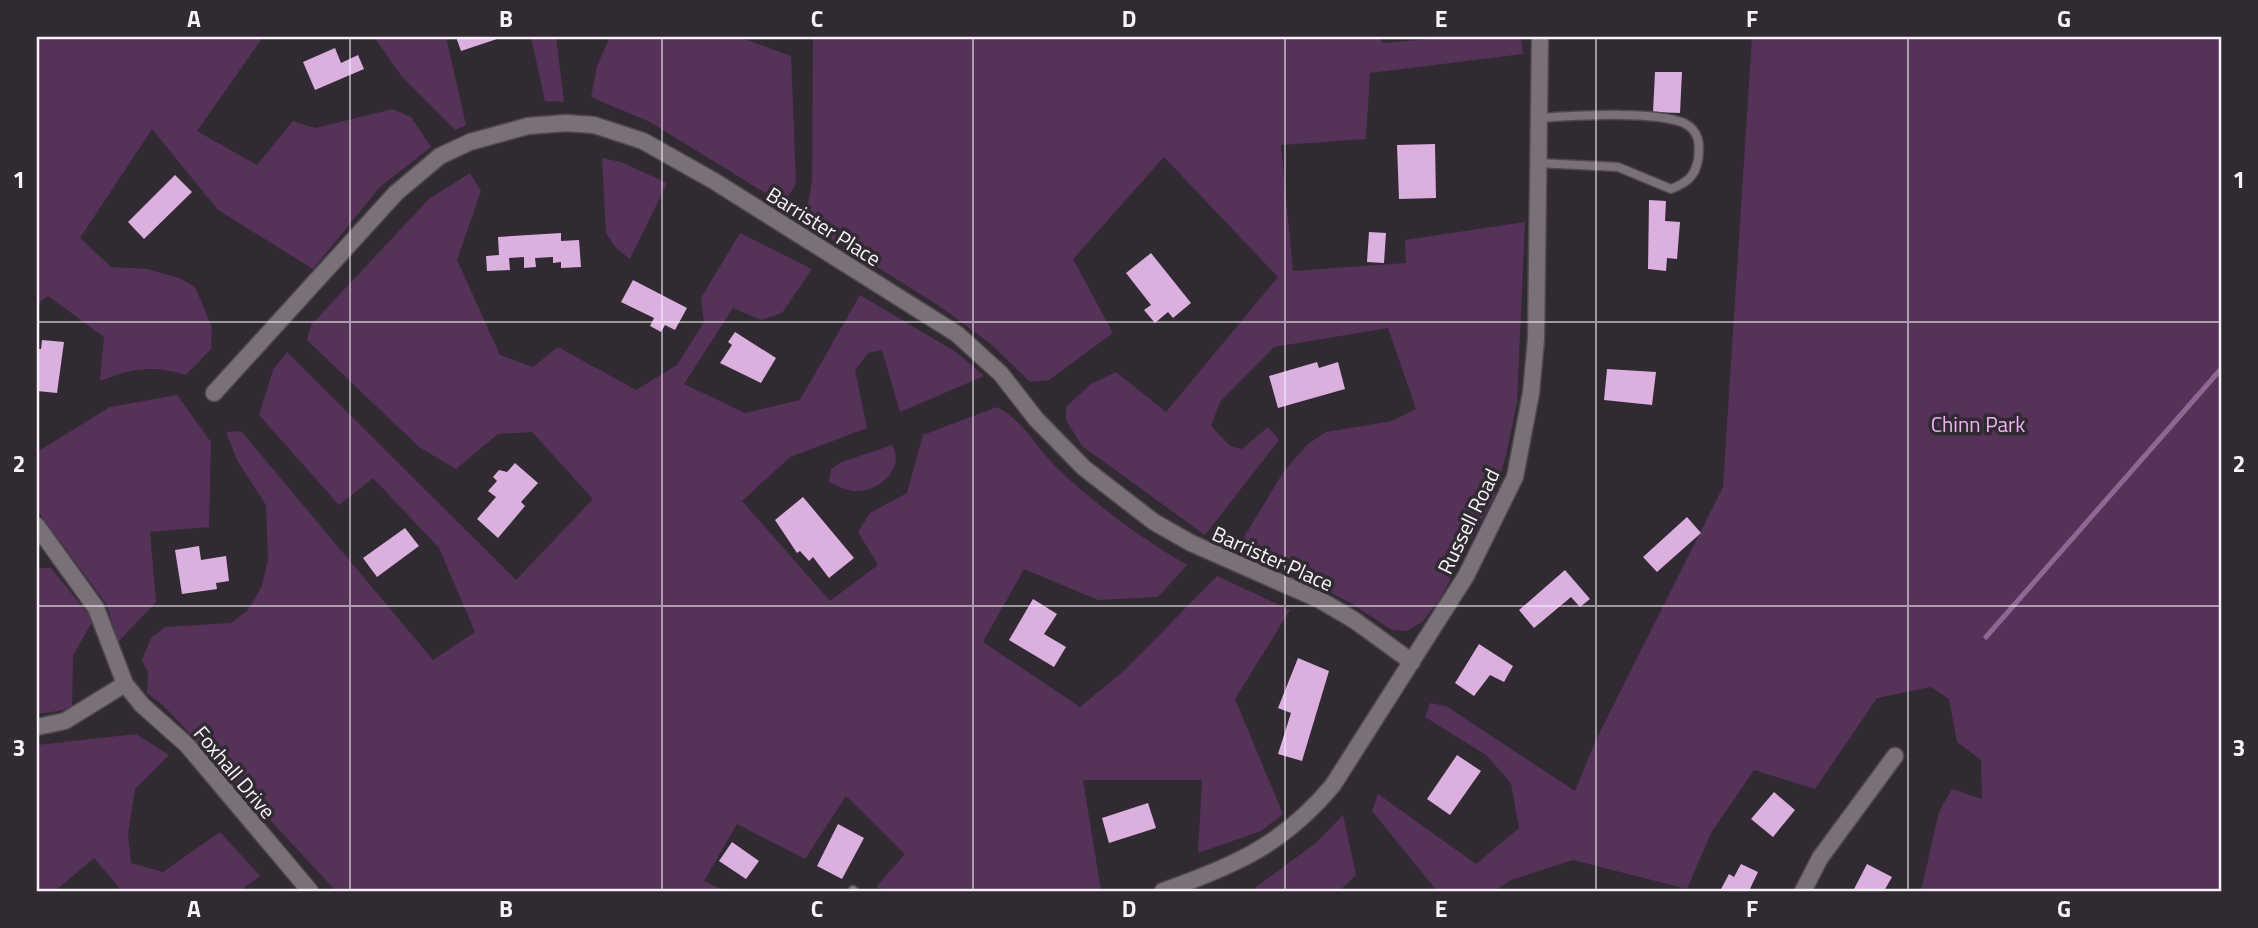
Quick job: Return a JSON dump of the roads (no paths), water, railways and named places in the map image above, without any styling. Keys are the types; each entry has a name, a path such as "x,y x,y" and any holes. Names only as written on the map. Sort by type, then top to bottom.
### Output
{"street":[{"name":"Russell Road","path":"1163,891 1228,868 1268,847 1293,827 1333,785 1466,576 1515,477 1531,393 1536,339 1540,37"},
{"name":"Barrister Place","path":"214,393 396,193 440,156 470,142 528,126 566,123 594,125 643,141 715,181 957,334 1001,374 1036,419 1084,468 1154,522 1207,551 1320,600 1354,620 1412,662"},
{"path":"37,526 96,608 125,684 65,721 37,727"},
{"name":"Foxhall Drive","path":"125,684 142,705 187,745 310,891"},
{"path":"1803,891 1827,848 1895,756"}],"lane":[{"path":"1538,163 1618,167 1671,188 1687,183 1697,168 1700,144 1694,132 1683,123 1604,115 1539,118"}],"waterway":[{"path":"1986,637 2221,369"}],"park label":[{"name":"Chinn Park","path":"1978,424"}]}
